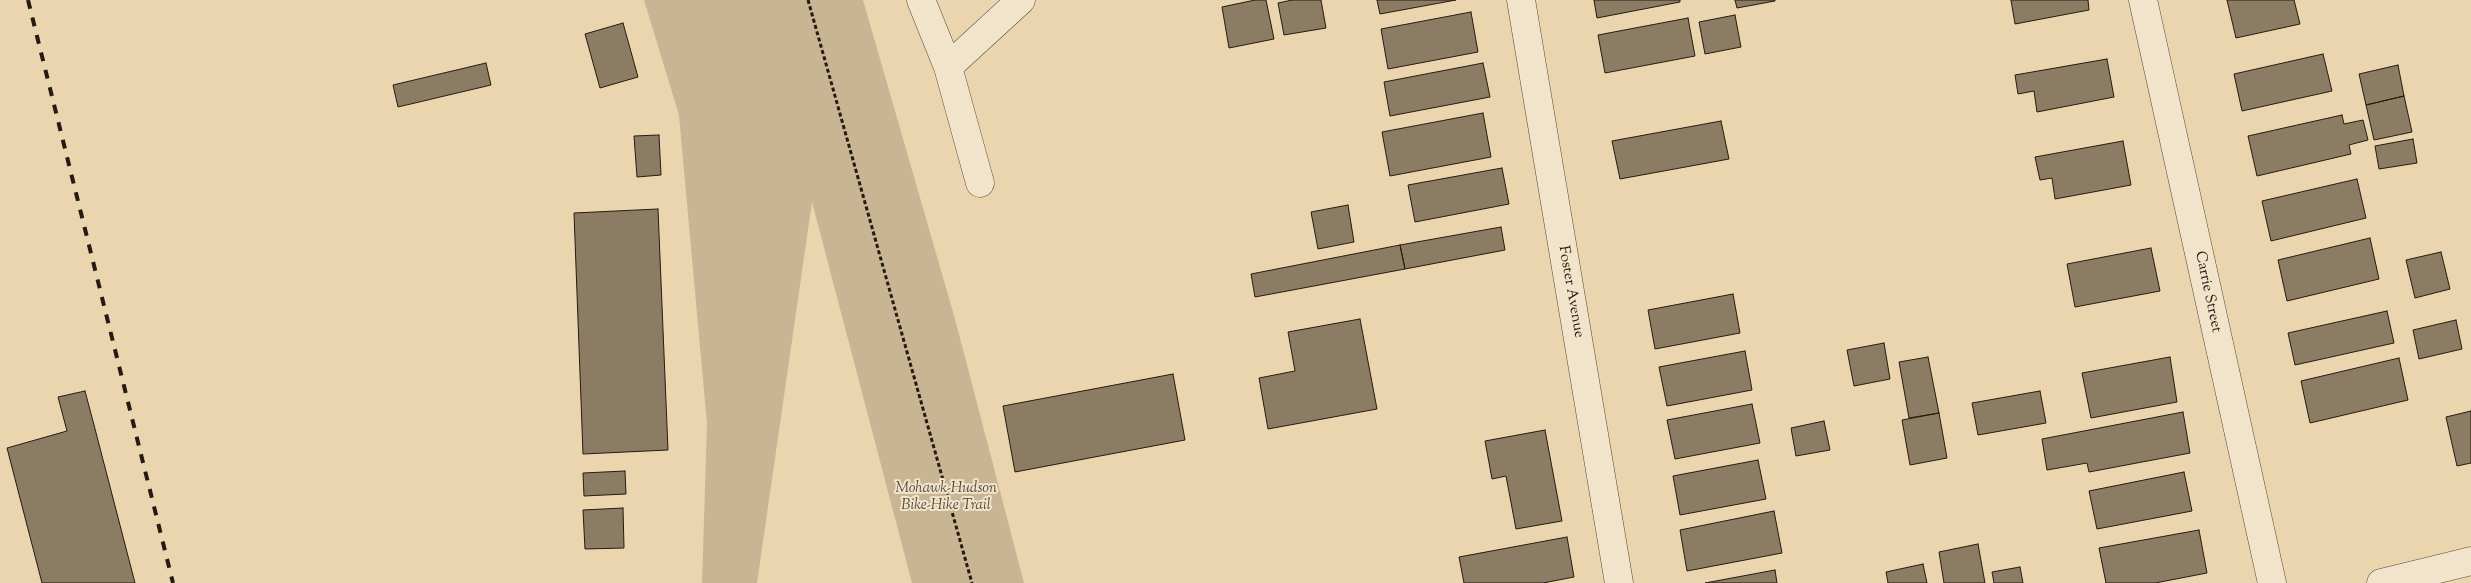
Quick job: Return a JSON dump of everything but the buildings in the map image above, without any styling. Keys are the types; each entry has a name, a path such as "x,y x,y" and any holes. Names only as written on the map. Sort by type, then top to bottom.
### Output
{"street":[{"path":"921,0 948,67 980,183"},
{"path":"948,67 1021,0"},
{"name":"Foster Avenue","path":"1521,0 1619,583"},
{"name":"Carrie Street","path":"2142,0 2272,583"},
{"path":"2381,583 2471,561"}],"path":[{"path":"808,0 972,583"}],"green space":[{"name":"Mohawk-Hudson Bike-Hike Trail","path":"644,0 863,0 955,319 1024,583 912,583 812,202 757,583 702,583 707,424 679,115"}],"railway":[{"path":"28,0 173,583"}]}
